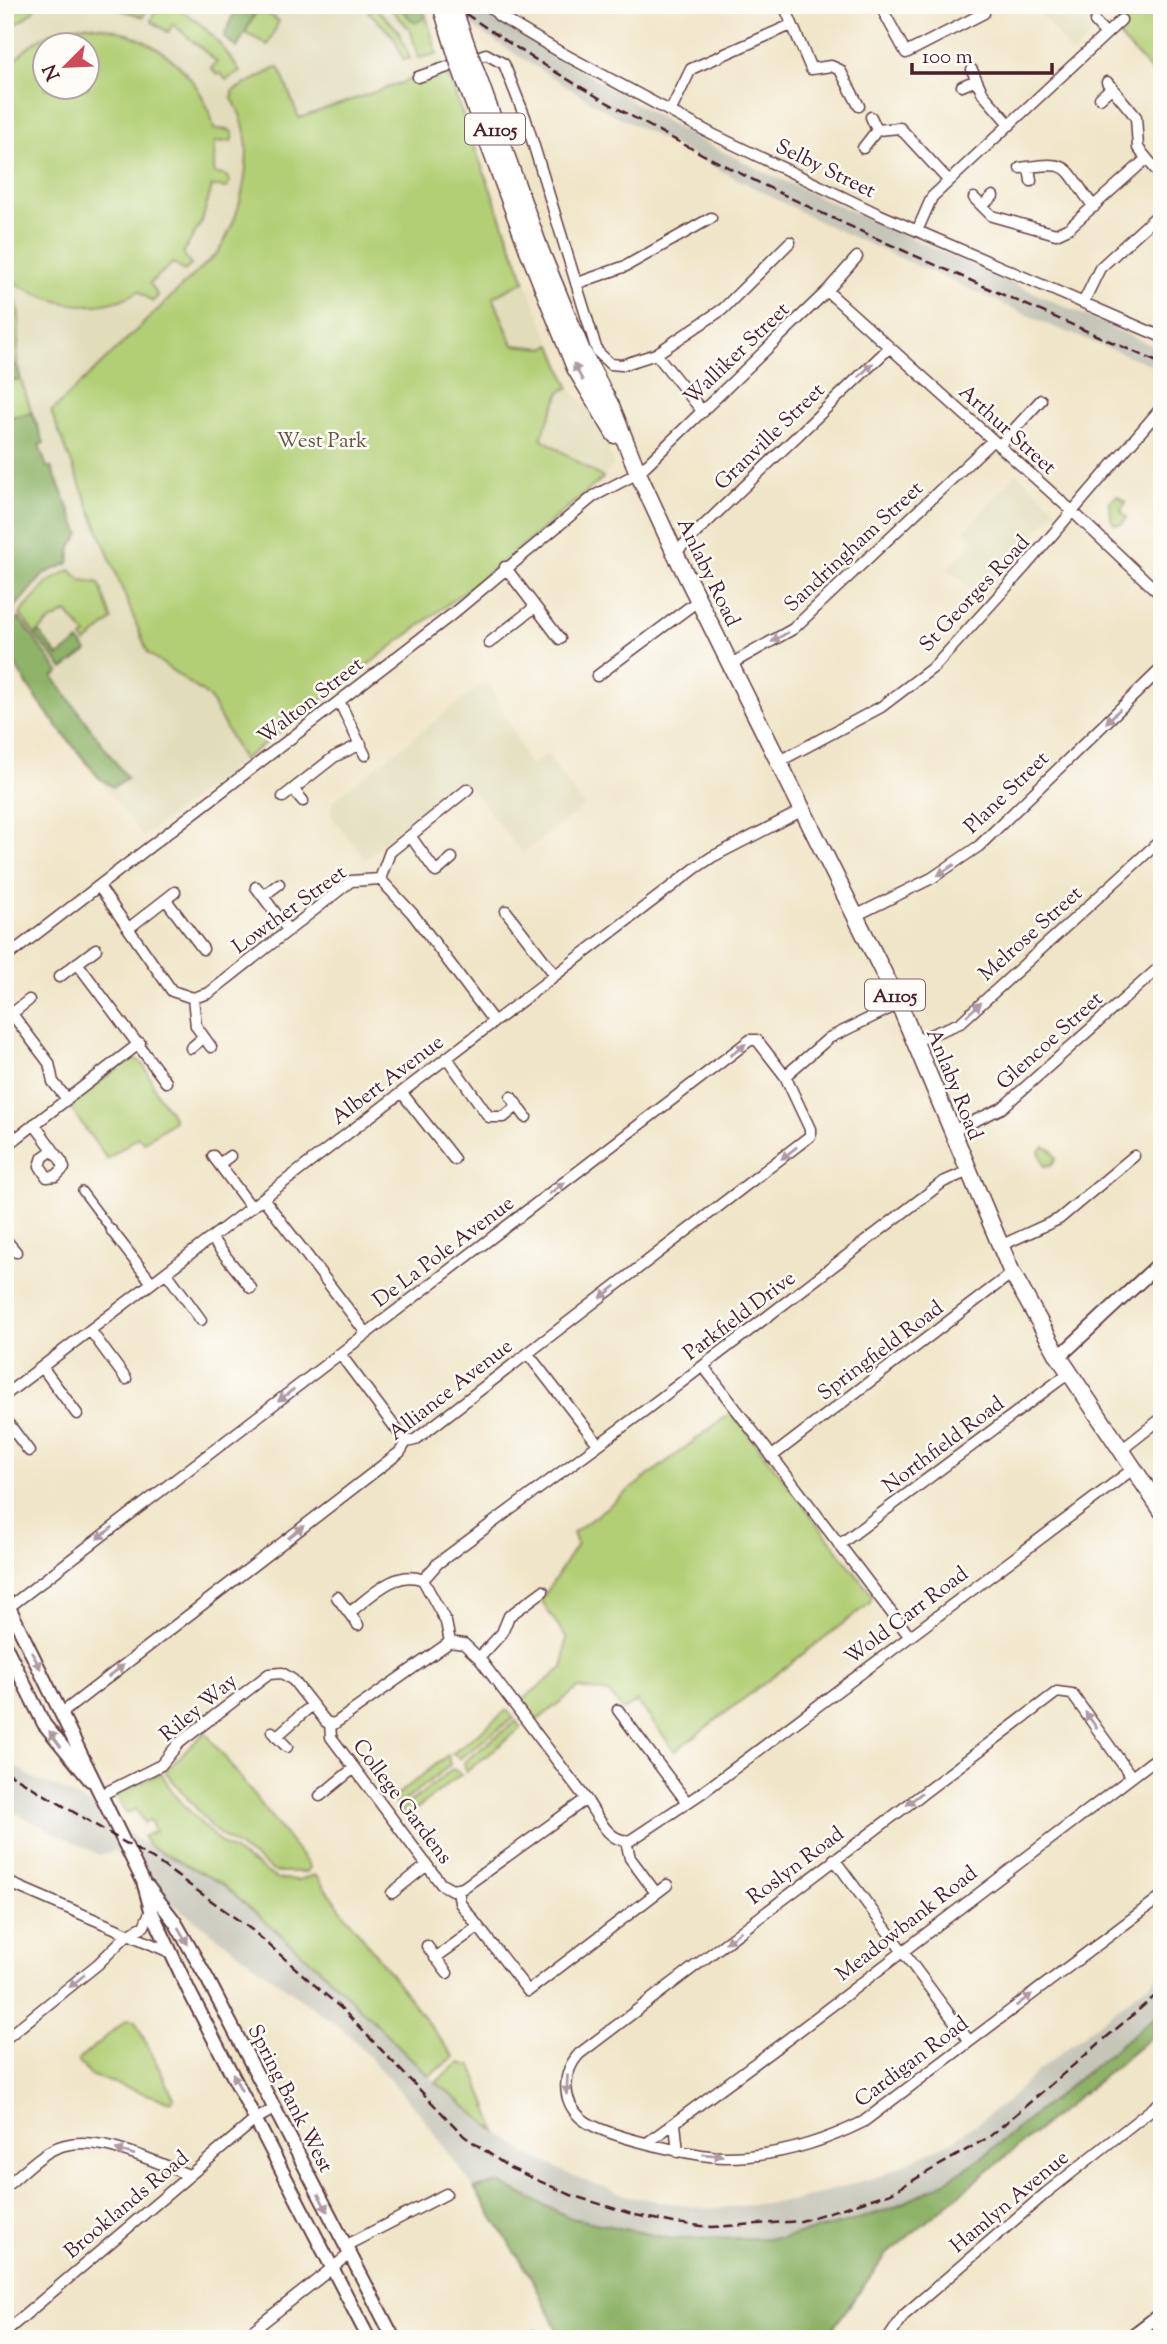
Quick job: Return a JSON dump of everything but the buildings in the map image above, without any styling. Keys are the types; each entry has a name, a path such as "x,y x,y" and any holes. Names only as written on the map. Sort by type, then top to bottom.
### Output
{"main road":[{"name":"Anlaby Road","path":"440,5 460,67 535,251 612,408 675,553 900,1004 1012,1273 1069,1373 1162,1510"},
{"name":"Anlaby Road","path":"452,5 535,251"}],"street":[{"name":"Selby Street","path":"489,5 499,16 560,52 724,140 917,231 1160,333"},
{"path":"783,5 811,69 831,66 840,69 859,106"},
{"path":"880,5 906,53 981,9"},
{"path":"917,231 932,197 1121,20"},
{"path":"1095,22 1106,34"},
{"path":"671,110 691,69 791,25"},
{"path":"418,77 486,54 504,64 525,117 597,351 610,364 622,365 656,354 723,309 790,242"},
{"path":"962,86 974,75 982,94 1010,125"},
{"path":"1100,98 1109,85 1136,117 1138,148 1145,160 1162,177"},
{"path":"871,117 877,130"},
{"path":"863,148 877,130 900,128 949,181"},
{"path":"974,198 992,216 1018,221 1056,234 1069,228 1145,160"},
{"path":"1031,181 1024,168 1055,163 1068,168 1094,206"},
{"path":"982,206 993,196"},
{"path":"1084,300 1100,268 1162,211"},
{"path":"578,283 626,267 711,218"},
{"name":"Walliker Street","path":"638,473 827,291 857,257"},
{"name":"Arthur Street","path":"827,291 1073,512 1162,596"},
{"name":"Granville Street","path":"675,553 889,348"},
{"path":"656,354 703,412"},
{"name":"Sandringham Street","path":"731,664 793,629 1041,400"},
{"name":"St Georges Road","path":"778,762 874,711 934,666 1073,512 1161,409"},
{"name":"Walton Street","path":"5,958 100,888 450,616 505,567 594,496 638,473"},
{"path":"505,567 560,639"},
{"path":"597,676 699,600"},
{"path":"489,643 535,607"},
{"name":"Plane Street","path":"855,916 932,878 979,846 1162,667"},
{"path":"339,701 365,755"},
{"path":"283,797 334,757 361,744"},
{"path":"293,789 303,801"},
{"path":"380,879 390,852 468,789"},
{"name":"Albert Avenue","path":"5,1395 712,857 803,810"},
{"path":"411,836 436,872 452,858"},
{"name":"Melrose Street","path":"915,1041 960,1023 1162,839"},
{"name":"Lowther Street","path":"193,998 209,993 351,881 380,879 412,913 494,1022"},
{"path":"263,896 279,884"},
{"path":"256,887 288,930"},
{"path":"100,888 172,991 193,998 196,1026 211,1046"},
{"path":"129,928 175,892"},
{"path":"166,900 203,948"},
{"path":"506,911 555,975"},
{"path":"59,977 96,949"},
{"path":"77,963 140,1043 166,1082"},
{"name":"Glencoe Street","path":"953,1131 1002,1108 1162,965"},
{"path":"29,1000 8,1016 49,1063 53,1082 67,1100"},
{"path":"785,1076 829,1038 900,1004"},
{"path":"191,1048 205,1037"},
{"name":"De La Pole Avenue","path":"7,1603 340,1354 750,1040 757,1040 785,1076"},
{"path":"5,1147 140,1043"},
{"path":"447,1058 489,1117 504,1117 514,1102 526,1117"},
{"name":"Alliance Avenue","path":"62,1713 400,1452 406,1442 415,1440 810,1136 810,1129 785,1076"},
{"path":"401,1093 454,1158"},
{"path":"5,1125 16,1139"},
{"path":"34,1125 53,1150"},
{"path":"230,1156 216,1160 251,1207"},
{"path":"1000,1245 1059,1219 1134,1156"},
{"name":"Parkfield Drive","path":"423,1580 438,1563 703,1366 943,1182 969,1171"},
{"path":"82,1191 152,1283"},
{"path":"263,1198 366,1334"},
{"path":"211,1238 251,1288"},
{"path":"1059,1357 1162,1261"},
{"path":"166,1272 201,1320"},
{"name":"Springfield Road","path":"771,1457 1012,1273"},
{"path":"90,1331 127,1379"},
{"path":"340,1354 406,1442"},
{"path":"528,1354 598,1444"},
{"path":"703,1366 910,1637"},
{"path":"42,1367 77,1414"},
{"name":"Northfield Road","path":"839,1545 1069,1373"},
{"path":"1120,1451 1162,1418"},
{"path":"5,1419 29,1451"},
{"name":"Wold Carr Road","path":"626,1842 703,1792 1133,1469"},
{"path":"349,1613 396,1579 406,1576 423,1580 446,1622 450,1642"},
{"path":"479,1658 502,1633 509,1616 543,1591"},
{"path":"337,1597 358,1625"},
{"name":"Spring Bank West","path":"7,1603 143,1881 151,1910 172,1953 369,2339"},
{"path":"330,1723 334,1724 450,1642 464,1644 479,1658 612,1836 626,1842 630,1858 656,1893 667,1885"},
{"name":"Spring Bank West","path":"5,1645 44,1724 100,1793"},
{"name":"Riley Way","path":"100,1793 162,1765 179,1743 269,1674 282,1672 293,1680 330,1723"},
{"name":"Roslyn Road","path":"647,2143 584,2121 574,2111 566,2088 570,2063 834,1859 1057,1692 1072,1694 1131,1776"},
{"path":"287,1747 274,1734 312,1705"},
{"path":"618,1710 686,1801"},
{"name":"College Gardens","path":"330,1723 331,1737 441,1884 452,1890 458,1889 511,1856 586,1799"},
{"name":"Meadowbank Road","path":"647,2143 1162,1754"},
{"path":"320,1796 354,1768"},
{"path":"834,1859 969,2041"},
{"path":"392,1893 427,1865"},
{"path":"5,1881 172,1953"},
{"name":"Spring Bank West","path":"143,1881 175,1922 202,1968 394,2339"},
{"name":"College Gardens","path":"458,1889 460,1903 528,1991 656,1893"},
{"name":"Cardigan Road","path":"647,2143 678,2152 725,2157 763,2154 836,2136 863,2122 1162,1896"},
{"path":"5,2039 98,1964 127,1935 144,1926 151,1910"},
{"path":"435,1958 478,1927"},
{"path":"427,1947 447,1973"},
{"name":"Hamlyn Avenue","path":"888,2339 914,2306 1046,2193 1162,2101"},
{"name":"Brooklands Road","path":"5,2332 256,2119 274,2109"},
{"path":"675,2124 678,2152"},
{"path":"5,2187 48,2152 65,2145 86,2142 189,2175"},
{"path":"242,2339 333,2266 348,2250 446,2194"},
{"path":"1128,2339 1162,2313"}],"shaded area":[{"path":"5,5 427,5 445,68 298,118 234,95 231,98 240,117 245,168 242,193 229,235 218,252 132,338 51,412 148,653 209,697 243,760 143,837 19,673 5,642"},
{"path":"438,5 472,5 680,130 768,174 1162,350 1162,369 1054,327 820,222 598,106"},
{"path":"1034,5 1121,5 1103,21 1096,16 1086,23 1092,35 1072,54"},
{"path":"525,281 552,345 544,348 513,345 493,296"},
{"path":"569,387 599,421 614,464 603,478 541,438 560,391"},
{"path":"1017,473 1057,510 978,594 948,569 974,540 965,531"},
{"path":"488,680 530,766 547,754 584,806 522,854 467,783 365,859 330,814 333,800"},
{"path":"5,1759 31,1777 92,1806 140,1841 221,1883 320,1969 423,2070 497,2132 527,2153 571,2175 629,2196 707,2209 794,2201 883,2175 952,2141 1005,2103 1037,2072 1162,1973 1162,2011 977,2160 934,2188 894,2208 782,2238 672,2239 630,2231 571,2218 499,2183 474,2188 418,2111 347,2033 161,1895 147,1870 113,1851 100,1855 5,1808"}],"green space":[{"path":"9,5 35,5 33,12 5,33 5,8"},
{"path":"108,5 149,5 143,17"},
{"path":"158,5 170,7 194,19 216,39 240,72 226,80 221,73 217,75 211,68 217,62 173,24 168,32 151,21"},
{"path":"237,5 259,5 237,48 224,37"},
{"path":"387,5 397,5 415,22 426,17 437,54 419,58 410,29"},
{"path":"397,5 427,5 423,7 426,17 415,23"},
{"path":"1143,5 1162,5 1162,82 1116,33"},
{"path":"375,7 398,30 410,59 403,59 394,37 368,11"},
{"path":"258,8 279,21 268,45 245,33"},
{"path":"89,25 111,29 151,45 169,57 197,88 214,129 230,130 233,135 231,141 215,142 214,173 226,176 230,181 227,188 212,186 202,221 183,253 191,265 184,271 173,263 150,283 158,296 152,302 139,291 105,304 70,304 37,294 5,277 5,72 32,44 32,102 102,102 102,32 55,32"},
{"name":"West Park","path":"279,67 299,118 445,68 525,281 493,297 513,345 544,348 552,345 569,387 560,392 541,438 603,478 503,562 243,760 209,697 148,653 51,412 218,252 235,217 245,176 245,134 231,97 234,95 232,91"},
{"path":"5,294 15,298 17,305 17,365 5,364"},
{"path":"5,364 17,365 21,380 5,380"},
{"path":"5,380 21,380 32,413 5,418"},
{"path":"32,413 44,443 39,445 47,467 51,467 80,534 71,546 69,563 45,573 5,618 5,418"},
{"path":"1117,496 1126,502 1121,510 1127,518 1121,524 1115,524 1111,519 1110,501"},
{"path":"70,570 82,580 99,583 112,620 86,643 82,638 86,635 67,612 50,621 35,635 20,614 47,583"},
{"path":"19,618 59,672 53,677 127,778 113,787 98,777 42,706 16,666 5,631"},
{"path":"39,632 58,656 79,641 87,651 63,669 35,635"},
{"path":"131,1058 145,1068 174,1121 144,1142 138,1137 107,1159 69,1106"},
{"path":"1044,1147 1052,1150 1056,1159 1051,1165 1044,1166 1039,1151"},
{"path":"732,1412 872,1595 870,1603 675,1751 637,1701 623,1711 609,1693 578,1688 535,1722 519,1702 563,1668 566,1637 541,1601 577,1544 573,1533"},
{"path":"507,1710 513,1718 460,1758 452,1754"},
{"path":"516,1721 521,1728 466,1772 464,1762"},
{"path":"205,1732 310,1867 307,1872 275,1872 215,1831 165,1771"},
{"path":"448,1755 450,1765 398,1806 392,1799"},
{"path":"453,1769 461,1774 406,1817 400,1810"},
{"path":"161,1773 175,1796 217,1840 277,1879 298,1880 315,1875 454,2057 429,2076 320,1969 221,1883 149,1846 143,1837 155,1831 150,1820 144,1823 136,1809 126,1814 116,1794"},
{"path":"1162,2011 1162,2028 887,2254 825,2339 562,2339 530,2275 474,2188 499,2183 571,2218 672,2239 782,2238 845,2223 894,2208 934,2188 977,2161"},
{"path":"127,2020 135,2021 174,2098 171,2102 89,2075 78,2060"},
{"path":"459,2063 472,2066 497,2132 436,2082"}],"railway":[{"path":"453,5 536,60 709,158 888,244 1162,364"},
{"path":"5,1771 159,1863 252,1930 342,2009 464,2136 510,2168 571,2195 635,2215 674,2223 712,2227 801,2221 891,2193 989,2137 1162,1990"}]}
